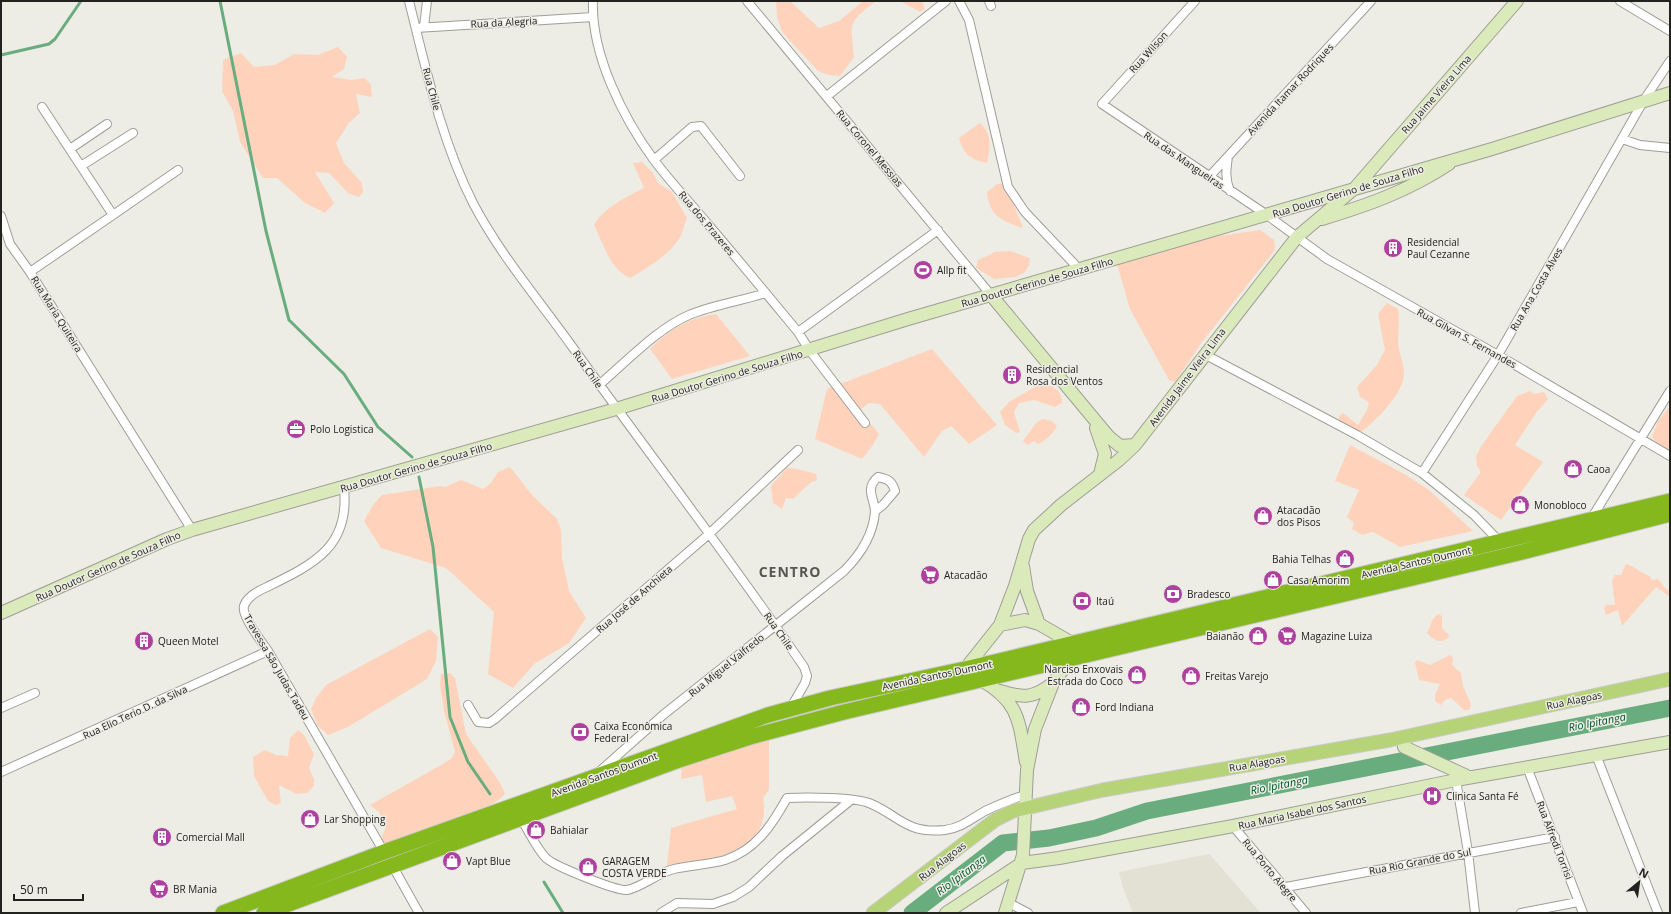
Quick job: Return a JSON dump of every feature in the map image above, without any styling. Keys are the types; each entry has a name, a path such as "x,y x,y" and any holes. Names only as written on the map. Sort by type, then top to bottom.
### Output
{"highway":[{"name":"Avenida Santos Dumont","path":"223,913 384,852 768,715 830,698 965,669 1589,522 1670,501"},
{"name":"Avenida Santos Dumont","path":"264,913 679,760 750,737 981,680 1506,556 1670,514"}],"main road":[{"name":"Rua Jaime Vieira Lima","path":"1354,188 1517,1"},
{"name":"Rua Doutor Gerino de Souza Filho","path":"1,614 167,539 192,530 344,488 616,409 992,295 1267,215 1670,93"},
{"name":"Rua Doutor Gerino de Souza Filho","path":"1317,221 1397,194 1425,180 1460,157"},
{"name":"Avenida Jaime Vieira Lima","path":"965,669 1000,625 1022,564 1029,539 1034,530 1060,505 1135,445 1204,354 1297,237 1354,188"},
{"path":"992,295 1114,442 1125,447 1135,445"},
{"path":"1091,416 1102,442 1105,454 1100,474"},
{"name":"Avenida Jaime Vieira Lima","path":"1022,564 1028,591 1039,624"},
{"path":"1000,625 1025,620 1039,624 1072,643"},
{"path":"1007,908 1023,859 1027,770 1035,729 1053,683 1071,659"},
{"name":"Rua Alagoas","path":"873,913 995,820 1013,811 1025,815 1103,790 1390,740 1670,679"},
{"path":"981,680 999,690 1019,697 1033,695 1053,683"},
{"path":"999,690 1015,713 1020,728 1027,770"},
{"path":"1390,740 1456,775 1469,777 1669,744"},
{"name":"Rua Maria Isabel dos Santos","path":"946,913 1023,859 1059,858 1233,826 1456,775"}],"street":[{"name":"Rua Chile","path":"409,1 420,27 447,141 474,204 500,246 616,409 776,625 804,666 807,676 790,709"},
{"path":"420,27 427,1"},
{"name":"Rua dos Prazeres","path":"594,1 593,17 601,53 630,123 654,160 798,332 810,351 865,423"},
{"name":"Rua Coronel Messias","path":"747,1 992,295"},
{"path":"827,96 946,1"},
{"path":"959,1 969,20 1008,187 1025,212 1080,270"},
{"name":"Rua Wilson","path":"1102,104 1195,1"},
{"name":"Avenida Itamar Rodriques","path":"1209,178 1371,1"},
{"path":"1620,1 1670,31"},
{"name":"Rua da Alegria","path":"420,27 593,17"},
{"name":"Rua Ana Costa Alves","path":"1422,473 1498,355 1644,100 1670,61"},
{"name":"Rua das Mangueiras","path":"1102,104 1209,178 1267,215"},
{"path":"42,107 113,215"},
{"path":"70,149 107,124"},
{"path":"654,160 692,127 701,126 740,176"},
{"path":"81,166 133,133"},
{"path":"1622,139 1640,145 1670,148"},
{"path":"1228,156 1226,182 1230,191"},
{"name":"Rua Maria Quiteira","path":"178,170 30,272 192,530"},
{"name":"Rua Gilvan S. Fernandes","path":"1267,215 1327,259 1498,355 1670,456"},
{"path":"1,216 10,244 30,272"},
{"path":"798,332 938,230"},
{"path":"599,385 673,324 688,316 705,310 766,293"},
{"path":"1204,354 1357,435 1422,473 1474,515 1500,542"},
{"path":"1589,522 1670,391"},
{"name":"Rua José de Anchieta","path":"468,705 478,722 489,723 495,719 709,534 798,450"},
{"name":"Rua Miguel Valfredo","path":"592,778 663,715 844,571 855,560 865,544 875,511 872,500 872,485 878,477 886,478 891,481 895,491 884,505 875,511"},
{"name":"Travessa São Judas Tadeu","path":"344,488 346,504 345,515 335,540 326,552 315,562 260,590 250,598 244,606 251,625 268,651 384,852"},
{"name":"Rua Elio Terio D. da Silva","path":"1,772 268,651"},
{"path":"1,708 35,693"},
{"path":"1596,755 1658,913"},
{"name":"Rua Alfredi Torrisi","path":"1527,767 1583,913"},
{"path":"1456,775 1468,852 1475,913"},
{"path":"521,819 545,857 556,865 613,887 626,890 664,872 724,861 737,855 749,848 765,833 787,798 851,800 868,803 910,827 936,831 962,826 986,811 1011,799 1025,795"},
{"path":"661,913 677,903 713,904 733,897 749,887 782,856 851,800"},
{"name":"Rua Porto Alegre","path":"1233,826 1286,887 1306,913"},
{"name":"Rua Rio Grande do Sul","path":"1286,887 1555,837"},
{"path":"392,865 419,913"},
{"path":"1521,913 1578,902"},
{"path":"1007,908 1028,913"}],"shaded area":[{"path":"776,1 790,1 819,28 839,21 863,1 876,1 855,20 852,30 854,57 840,76 829,75 818,71 782,32 777,17"},
{"path":"900,1 922,1 925,9 920,12"},
{"path":"338,47 347,57 344,69 332,77 351,80 365,78 371,85 372,97 356,94 360,113 349,123 336,143 344,163 362,183 363,192 359,197 348,193 329,173 315,172 334,203 325,213 305,203 277,178 263,178 240,142 233,111 222,91 223,60 241,53 254,67 275,65 294,54 318,55"},
{"path":"980,123 987,132 990,142 987,163 976,160 968,155 963,149 959,138"},
{"path":"642,162 653,173 658,183 672,192 687,218 680,237 669,251 657,261 630,278 623,274 612,262 594,225 609,209 623,199 644,188 633,163"},
{"path":"997,184 1002,184 1014,205 1023,228 1003,220 991,207 987,192"},
{"path":"1260,230 1274,240 1275,250 1202,342 1175,382 1169,380 1130,309 1117,264 1205,238"},
{"path":"1010,251 1030,258 1029,265 1025,272 1016,277 994,279 976,268 978,260 995,252"},
{"path":"1387,303 1398,309 1398,343 1404,369 1403,381 1400,389 1388,406 1361,432 1339,420 1339,416 1343,413 1358,425 1367,410 1369,402 1360,397 1357,387 1377,365 1385,350 1378,314"},
{"path":"716,314 750,356 672,379 650,349 657,342 680,326 697,318"},
{"path":"932,349 997,425 969,444 951,426 942,431 924,457 880,404 869,403 860,410 879,434 873,445 862,459 815,439 827,389"},
{"path":"1040,384 1048,385 1056,389 1062,398 1062,403 1055,407 1034,400 1019,403 1014,412 1020,432 1016,433 1005,425 1000,412 1009,402"},
{"path":"1530,391 1534,394 1544,392 1548,399 1536,413 1515,445 1543,462 1501,520 1464,495 1481,472 1477,466 1476,456 1482,445 1517,396"},
{"path":"1670,406 1670,452 1659,445 1652,437 1658,421"},
{"path":"1042,419 1052,421 1057,426 1044,441 1038,444 1034,441 1028,445 1023,441 1036,423"},
{"path":"1350,445 1406,475 1429,490 1473,531 1400,547 1373,532 1362,535 1352,529 1354,523 1347,517 1359,490 1335,481"},
{"path":"510,467 532,495 557,519 561,530 562,558 569,591 586,618 569,643 534,664 513,688 488,674 494,612 446,568 381,548 364,521 373,505 382,495 440,486 446,487 461,480 483,489 490,484 498,472"},
{"path":"787,468 798,469 816,474 817,480 810,483 793,499 786,498 782,509 773,503 771,486"},
{"path":"1626,564 1650,576 1651,580 1658,579 1666,589 1670,590 1670,597 1656,587 1622,626 1618,610 1606,615 1604,609 1606,605 1615,605 1612,581 1615,575 1621,575"},
{"path":"1438,614 1442,616 1442,628 1449,637 1443,641 1438,641 1432,638 1427,633 1433,619"},
{"path":"430,629 438,637 436,661 427,679 348,727 328,735 318,726 311,709 316,698 326,685"},
{"path":"1450,655 1453,658 1452,665 1461,673 1463,686 1471,704 1469,710 1464,710 1451,698 1445,700 1441,705 1435,701 1435,695 1440,684 1419,680 1415,663 1417,660 1430,665"},
{"path":"450,673 455,678 466,734 500,783 505,793 498,800 469,815 385,844 381,839 386,827 379,812 370,805 443,764 452,758 455,752 444,711 440,684 441,674"},
{"path":"298,730 304,735 314,754 309,768 314,779 314,786 307,793 296,794 279,785 281,803 275,805 268,801 254,776 253,757 265,750 276,755 288,756 290,738"},
{"path":"769,738 769,790 763,798 763,817 758,832 748,843 734,851 718,857 667,866 671,828 737,809 732,796 706,802 702,775 681,779 682,766"},
{"path":"1209,854 1261,913 1133,913 1123,888 1119,872"}],"waterway":[{"path":"1,55 49,44 55,39 81,1"},
{"path":"220,1 266,231 289,320 344,374 378,427 412,457"},
{"path":"419,477 433,547 450,717 468,762 490,794"},
{"name":"Rio Ipitanga","path":"912,913 1003,843 1049,838 1096,828 1147,811 1670,708"},
{"path":"544,882 563,913"}],"place":[{"name":"Residencial Paul Cezanne","path":"1393,248"},
{"name":"Allp fit","path":"923,270"},
{"name":"Residencial Rosa dos Ventos","path":"1012,375"},
{"name":"Polo Logistica","path":"296,429"},
{"name":"Caoa","path":"1573,469"},
{"name":"Monobloco","path":"1520,505"},
{"name":"Atacadão dos Pisos","path":"1263,516"},
{"name":"Bahia Telhas","path":"1345,559"},
{"name":"Atacadão","path":"930,575"},
{"name":"Casa Amorim","path":"1273,580"},
{"name":"Bradesco","path":"1173,594"},
{"name":"Itaú","path":"1082,601"},
{"name":"Baianão","path":"1258,636"},
{"name":"Magazine Luiza","path":"1287,636"},
{"name":"Queen Motel","path":"144,641"},
{"name":"Narciso Enxovais Estrada do Coco","path":"1137,675"},
{"name":"Freitas Varejo","path":"1191,676"},
{"name":"Ford Indiana","path":"1081,707"},
{"name":"Caixa Econômica Federal","path":"580,732"},
{"name":"Clinica Santa Fé","path":"1432,796"},
{"name":"Lar Shopping","path":"310,819"},
{"name":"Bahialar","path":"536,830"},
{"name":"Comercial Mall","path":"162,837"},
{"name":"Vapt Blue","path":"452,861"},
{"name":"GARAGEM COSTA VERDE","path":"588,867"},
{"name":"BR Mania","path":"159,889"}],"district":[{"name":"CENTRO","path":"790,572"}]}
